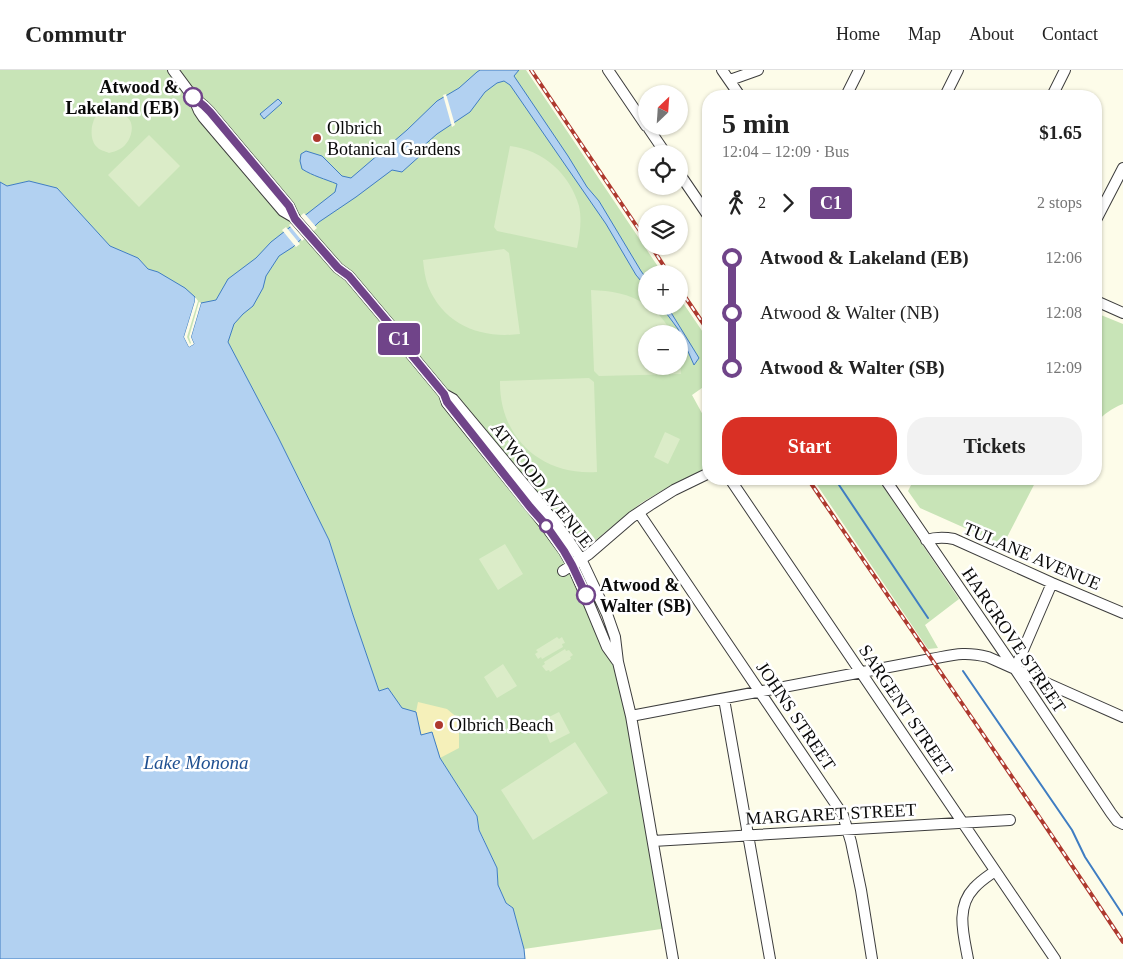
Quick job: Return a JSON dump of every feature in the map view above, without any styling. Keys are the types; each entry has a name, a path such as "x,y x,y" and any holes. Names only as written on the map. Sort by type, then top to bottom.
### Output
{"street":[{"name":"ATWOOD AVENUE","path":"173,70 193,97 204,106 289,206 295,219 338,268 349,276 397,333 400,341 444,394 447,402 545,524 564,551 576,562 607,647 618,662 625,686 673,959"},
{"path":"608,70 638,114"},
{"path":"722,70 736,90"},
{"path":"730,80 758,70"},
{"path":"849,90 859,70"},
{"path":"947,90 958,70"},
{"path":"1055,90 1065,70"},
{"path":"1102,208 1123,168"},
{"path":"688,186 702,207"},
{"path":"1102,304 1123,313"},
{"path":"563,571 605,541 632,517 664,496 702,477"},
{"name":"SARGENT STREET","path":"734,485 1055,959"},
{"name":"HARGROVE STREET","path":"889,485 1110,813 1120,822"},
{"name":"JOHNS STREET","path":"639,513 843,815 848,829 861,890 872,959"},
{"name":"TULANE AVENUE","path":"926,540 935,537 954,539 1123,613"},
{"path":"1014,669 1052,583"},
{"path":"631,716 960,653 988,657 1123,717"},
{"path":"724,699 770,959"},
{"name":"MARGARET STREET","path":"653,841 1010,820"},
{"path":"968,959 962,926 964,903 975,886 995,871"}],"green space":[{"path":"0,70 526,70 638,237 638,255 650,255 657,265 638,265 638,315 688,315 688,310 702,331 702,388 692,395 702,413 702,470 641,503 592,543 564,559 618,662 668,928 524,949 513,908 506,903 498,885 497,868 479,829 477,816 440,758 432,732 416,712 402,709 388,688 379,691 329,540 228,342 194,344 189,347 158,272 148,269 138,258 110,246 57,188 29,181 7,186 0,182"},
{"path":"100,112 122,114 131,122 130,137 119,150 109,153 99,149 92,139 94,119"},
{"path":"149,135 180,166 139,207 108,175"},
{"path":"510,146 522,148 544,158 562,174 569,184 575,194 580,211 577,248 497,231 494,227"},
{"path":"504,249 509,253 520,334 491,334 478,331 454,320 444,311 428,286 423,260"},
{"path":"591,290 626,295 638,300 638,315 659,315 666,325 638,325 638,375 640,375 599,376 594,371"},
{"path":"1102,315 1123,324 1123,404 1102,417"},
{"path":"589,378 594,382 597,472 577,472 541,460 527,449 515,435 507,419 502,401 500,381"},
{"path":"665,432 680,439 668,464 654,457"},
{"path":"817,485 882,485 959,599 925,625 938,648 928,649"},
{"path":"911,485 1034,485 1003,545 920,508 908,491"},
{"path":"505,544 523,574 498,590 479,559"},
{"path":"557,637 559,639 562,637 565,643 562,644 563,647 542,659 541,657 538,659 535,654 538,652 536,650"},
{"path":"565,649 566,651 569,650 573,655 570,657 571,659 550,672 549,670 546,671 542,666 545,664 544,662"},
{"path":"503,664 517,686 497,698 484,677"},
{"path":"559,712 570,733 550,743 541,721"},
{"path":"575,742 608,793 533,840 501,790"}],"sand":[{"name":"Olbrich Beach","path":"418,702 447,709 459,719 459,748 440,758 432,732 421,735 416,712"}],"water":[{"name":"Lake Monona","path":"480,70 519,70 514,76 587,187 599,201 638,266 638,277 606,224 510,85 504,81 497,83 485,92 470,112 437,134 420,149 422,154 402,172 392,170 319,222 293,247 279,256 266,276 263,288 253,306 234,324 228,342 329,540 379,691 388,688 402,708 416,712 421,735 432,732 440,758 477,816 479,830 497,868 498,885 506,903 513,908 525,959 0,959 0,182 7,186 29,181 57,188 110,246 138,258 148,269 158,272 185,288 195,297 184,337 189,347 194,344 191,337 201,303 216,300 228,279 256,258 271,242 335,192 337,184 302,169 301,154 306,151 322,156 342,176 351,178 407,130 437,101 459,88"},
{"path":"278,99 282,103 264,119 260,114"},
{"path":"668,315 673,315 679,325 675,325"},
{"path":"688,340 699,358 694,365 688,352"}],"pier":[{"path":"446,94 455,125 452,127 443,95"},
{"path":"304,213 317,228 302,241 289,225"},
{"path":"286,227 300,244 296,247 282,230"},
{"path":"195,297 198,301 187,337 190,344 189,337 199,302 201,303 191,337 194,344 189,347 184,337"}],"waterway":[{"path":"839,485 928,618"},
{"path":"963,671 1072,830 1085,857 1123,915"}],"railway":[{"path":"531,70 638,228"},
{"path":"657,255 663,265"},
{"path":"688,301 702,322"},
{"path":"812,485 1123,942"}],"bus line":[{"name":"C1","path":"193,97 210,112 289,206 295,219 338,268 349,276 397,333 400,341 444,394 447,402 545,524 564,551 586,595"}],"place":[{"name":"Atwood & Lakeland (EB)","path":"193,97"},
{"name":"Olbrich Botanical Gardens","path":"317,138"},
{"name":"Atwood & Walter (SB)","path":"586,595"},
{"name":"Olbrich Beach","path":"439,725"}]}
